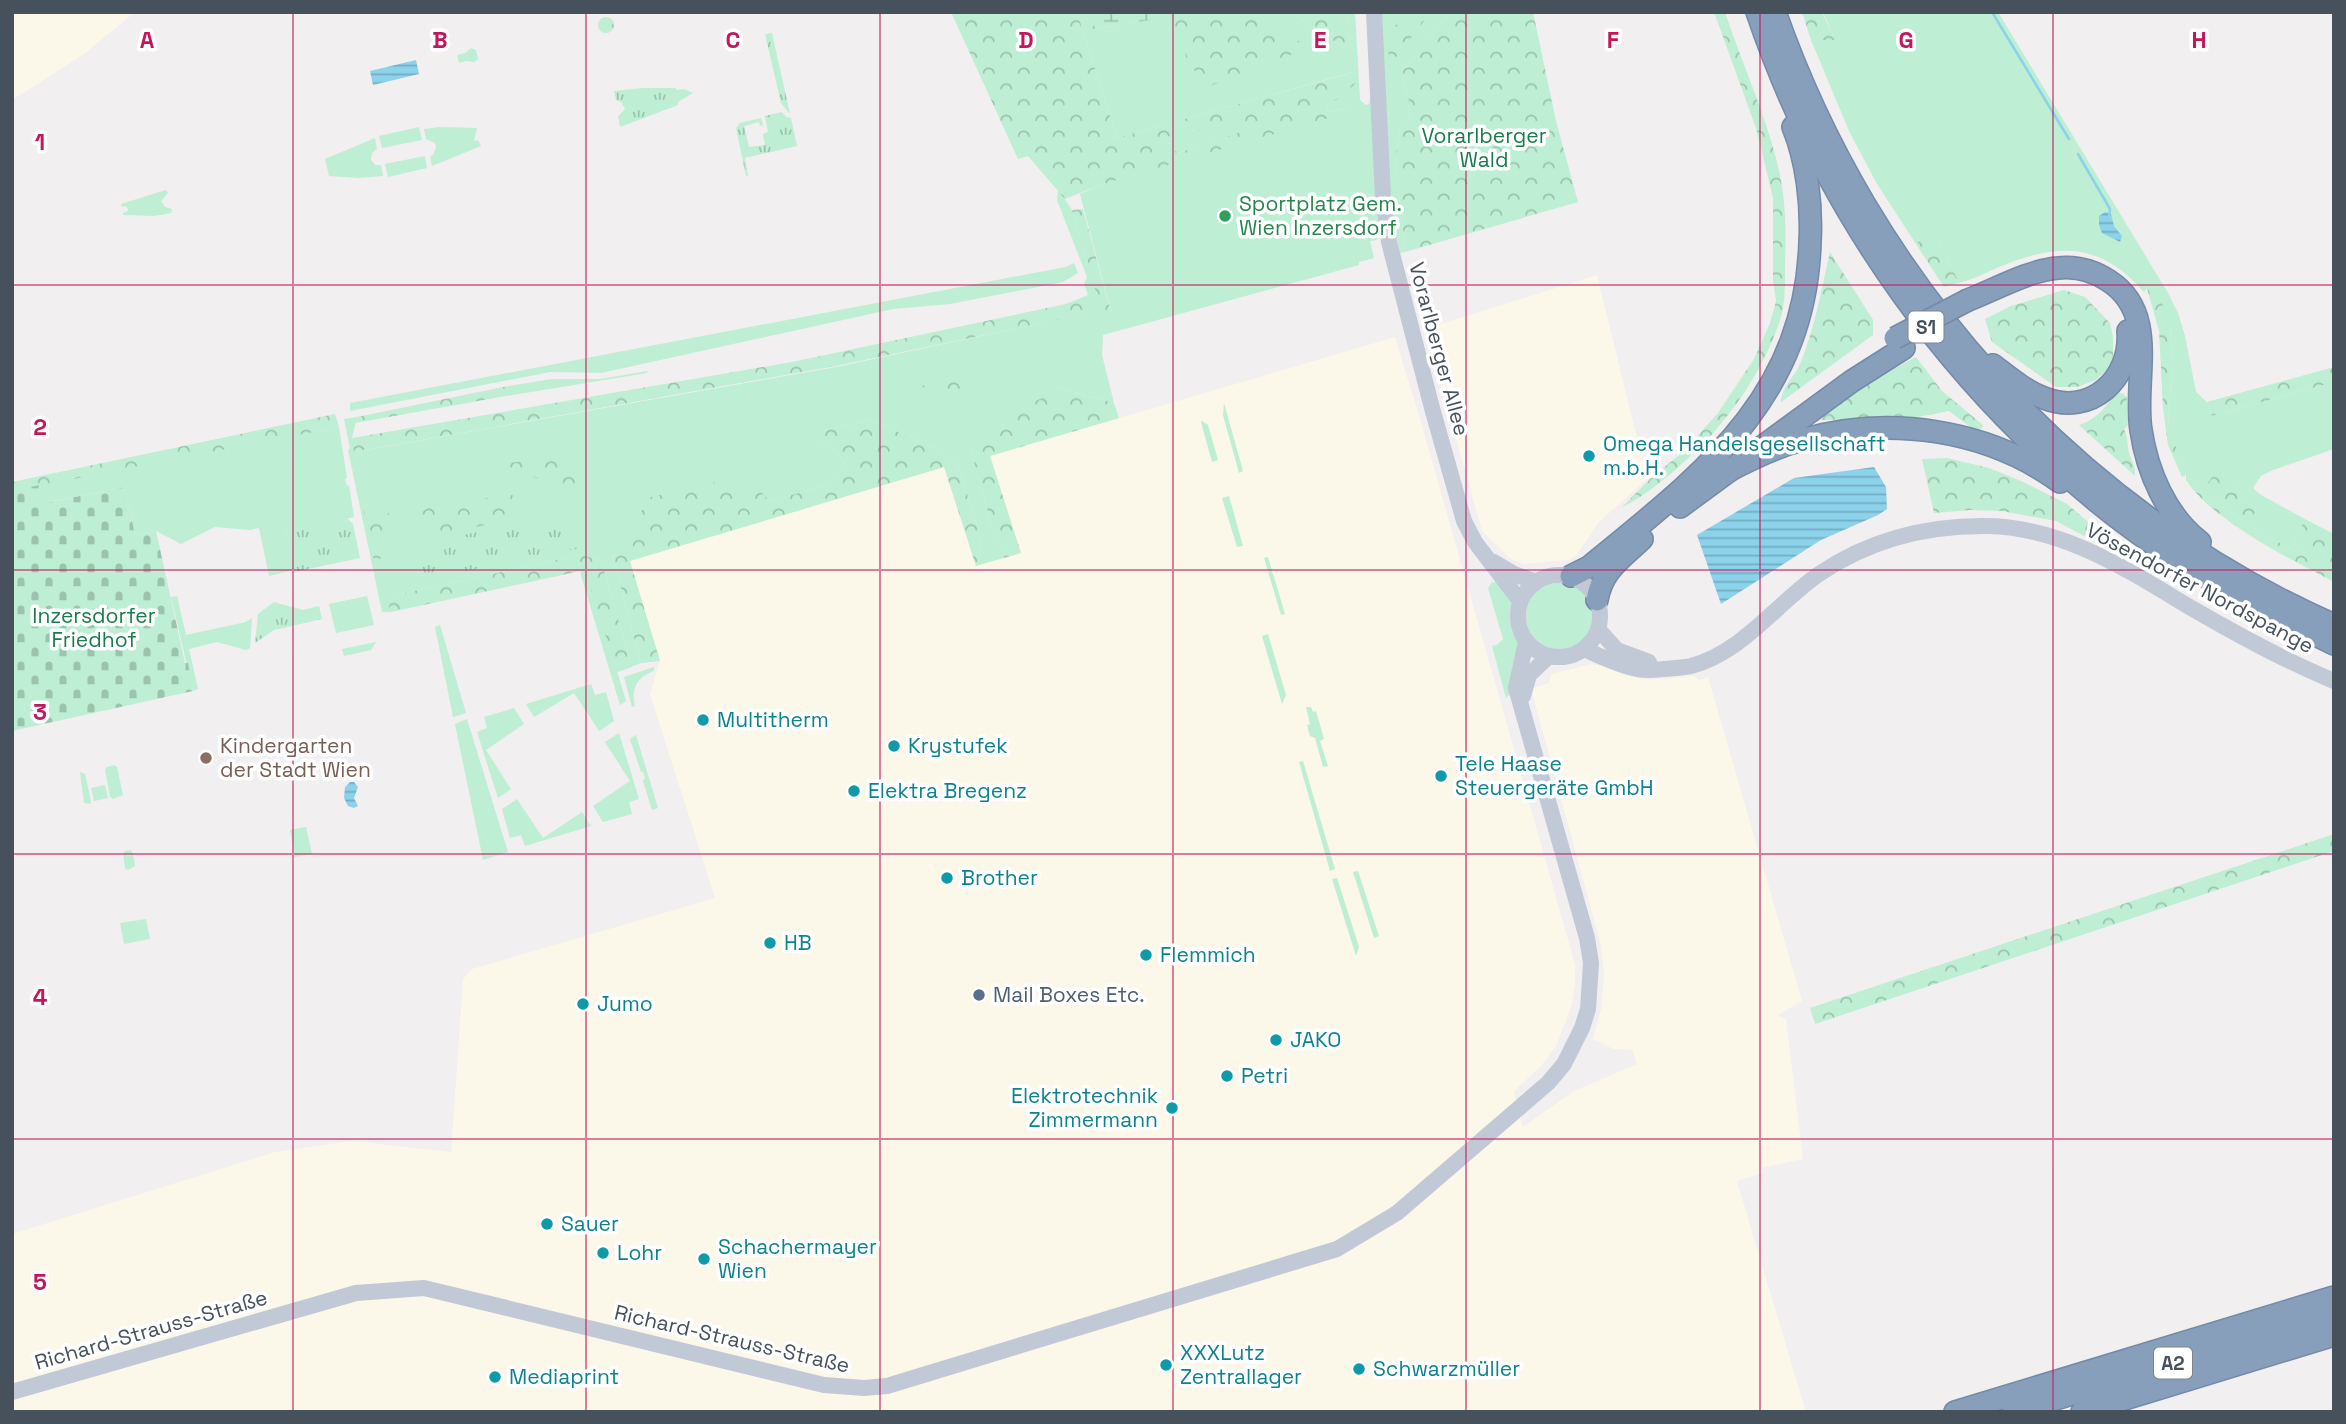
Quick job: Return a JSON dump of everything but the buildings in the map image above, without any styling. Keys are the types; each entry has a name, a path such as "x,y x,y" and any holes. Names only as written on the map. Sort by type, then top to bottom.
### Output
{"highway":[{"name":"S1","path":"1757,12 1786,87 1838,193 1877,259 1917,316 1995,406 2042,452 2124,523 2246,600 2334,644"},
{"name":"S1","path":"1775,12 1818,119 1852,185 1892,251 1923,296 2008,395 2054,441 2151,520 2200,553 2334,625"},
{"path":"1683,489 1753,415 1774,382 1802,305 1810,267 1811,224 1806,177 1789,116 1786,87"},
{"path":"1571,576 1590,567 1683,489 1845,371 1972,306 2057,268 2077,268 2098,273 2118,286 2132,304 2140,325 2142,346 2138,406 2146,455 2168,507 2186,530 2248,580"},
{"path":"1954,334 1970,342 1991,364 2021,386 2043,398 2062,403 2081,402 2099,394 2114,381 2125,363 2129,344 2128,327 2121,310 2109,295 2093,284 2076,280 2052,282 1972,306"},
{"path":"1597,600 1603,578 1612,567 1688,501 1900,343"},
{"path":"1728,471 1763,454 1802,440 1843,430 1927,430 1968,438 2014,454 2124,523"},
{"path":"1955,1412 2334,1297"},
{"name":"A2","path":"2012,1412 2334,1314"},
{"name":"A2","path":"2081,1412 2334,1335"}],"main road":[{"name":"Vorarlberger Allee","path":"1374,12 1383,197 1389,242 1460,506 1475,542 1520,601"},
{"name":"Vösendorfer Nordspange","path":"1584,649 1631,668 1648,671 1687,667 1732,646 1811,580 1852,555 1890,539 1924,531 1990,526 2042,534 2084,548 2124,568 2257,645 2334,681"},
{"name":"Vorarlberger Allee","path":"1491,561 1536,582"},
{"path":"1546,576 1571,576 1583,583 1597,600 1600,615 1598,628 1592,641 1584,649 1572,655 1549,656 1526,642 1517,615 1520,601 1527,590 1546,576"},
{"name":"Vösendorfer Nordspange","path":"1598,628 1618,650 1634,658 1668,668"},
{"path":"1521,709 1516,688 1526,642"},
{"path":"1521,709 1525,681 1534,668 1549,656"},
{"name":"Richard-Strauss-Straße","path":"12,1392 356,1293 424,1288 824,1385 864,1388 887,1386 1337,1249 1397,1213 1548,1083 1575,1046 1588,1009 1591,987 1587,938 1521,709"}],"shaded area":[{"path":"12,12 135,12 83,55 12,100"},
{"path":"1597,275 1647,479 1599,522 1576,556 1569,560 1523,564 1510,558 1482,531 1425,329"},
{"path":"1395,337 1575,964 1571,1008 1556,1046 1541,1066 1514,1091 1523,1127 1574,1091 1637,1064 1632,1050 1613,1049 1593,1039 1601,1009 1604,975 1601,945 1531,689 1549,683 1551,674 1591,664 1627,676 1646,679 1695,676 1700,680 1708,677 1802,1001 1778,1015 1786,1019 1803,1159 1762,1168 1763,1173 1737,1181 1806,1412 12,1412 12,1234 275,1152 352,1141 451,1152 463,979 472,969 715,898 650,694 660,661 629,561 945,467 976,566 1020,553 990,456"}],"green space":[{"path":"951,12 1077,12 1117,138 1354,72 1356,83 1327,105 1328,112 1351,108 1356,110 1100,185 1065,199 1028,156 1018,159","holes":["1253,128 1178,153 1163,138 1189,131"]},
{"path":"1077,12 1084,12 1093,29 1156,19 1154,12 1291,12 1346,49 1350,46 1348,12 1355,12 1360,100 1366,105 1369,104 1370,98 1374,99 1377,215 1380,233 1377,240 1370,241 1374,258 1359,262 1359,265 1103,335 1102,355 1114,403 1059,388 1027,407 971,451 991,523 1004,558 979,565 980,535 957,462 937,449 871,420 824,430 817,440 839,454 845,463 825,486 769,501 612,555 641,663 624,670 630,660 601,560 580,555 392,596 389,607 391,612 382,612 344,419 357,417 352,438 355,452 836,367 1084,314 1088,295 1084,284 1087,277 1057,200 1058,189 1072,210 1102,312 1111,312 1080,194 1100,185 1351,108 1328,112 1327,105 1338,99 1353,72 1117,138"},
{"path":"1084,12 1154,12 1157,19 1093,29"},
{"path":"1168,12 1258,12 1307,47 1210,86 1198,72 1189,68 1182,41"},
{"path":"1291,12 1348,12 1350,46 1346,49"},
{"path":"1379,12 1450,12 1401,73 1409,102 1410,122 1400,127 1395,161 1405,252 1400,253 1386,163"},
{"path":"1409,12 1431,12 1396,57 1389,59 1386,35"},
{"name":"Vorarlberger Wald","path":"1450,12 1533,12 1556,121 1578,202 1405,252 1395,161 1400,127 1410,122 1409,102 1401,73"},
{"path":"1714,12 1725,12 1765,121 1779,172 1785,222 1785,287 1781,318 1760,366 1728,415 1674,471 1646,493 1622,507 1684,451 1718,413 1754,359 1770,323 1776,301 1773,280 1773,198 1756,128"},
{"path":"1802,12 1822,12 1835,40 1811,40"},
{"path":"1823,12 1998,12 2168,293 2185,336 2196,392 2207,402 2212,416 2334,382 2334,449 2273,470 2261,476 2253,488 2305,519 2293,543 2334,573 2258,531 2202,493 2193,479 2186,480 2186,473 2168,427 2172,366 2170,324 2147,288 2144,292 2112,264 2096,256 2062,251 2025,258 1959,283 1939,241 1931,232 1916,244 1877,184 1849,131 1811,40 1835,40","holes":["2221,470 2225,481 2232,481 2257,510 2217,496"]},
{"path":"603,17 609,17 614,25 612,31 603,33 598,28 598,22"},
{"path":"772,33 790,114 781,103 765,34"},
{"path":"471,48 476,50 478,59 474,62 459,63 457,55"},
{"path":"676,88 693,93 678,102 678,105 620,127 618,116 625,109 621,102 616,100 614,91"},
{"path":"782,112 791,118 797,146 745,158 746,176 736,128 740,123 761,118 763,125 760,126 759,122 744,126 749,147 765,145 763,134 768,132 765,116"},
{"path":"419,127 422,140 382,148 379,136"},
{"path":"1257,127 1178,153 1162,137 1189,131"},
{"path":"477,128 474,141 478,140 481,146 432,166 430,156 436,147 435,143 426,139 424,129"},
{"path":"375,138 377,149 372,153 371,160 375,165 381,165 383,176 329,176 325,159"},
{"path":"425,156 427,168 388,177 385,164"},
{"path":"166,190 168,193 161,201 165,207 172,209 171,213 154,216 123,215 128,209 121,204"},
{"path":"1083,209 1111,313 1102,313 1072,210"},
{"path":"1931,231 1939,241 1959,283 1944,287 1916,244"},
{"path":"1830,252 1873,320 1873,335 1781,402 1783,392 1800,364 1810,337"},
{"path":"1074,263 1078,273 1063,282 950,304 893,309 601,373 550,372 350,411 350,403 1066,267"},
{"path":"2147,288 2156,288 2170,324 2172,366 2168,426 2186,473 2182,477 2168,445 2159,331"},
{"path":"2064,290 2085,297 2110,323 2113,337 2113,364 2096,380 2077,387 2056,387 1992,342 1985,319 2011,306"},
{"path":"1088,295 1090,308 1085,314 836,366 354,452 352,438 792,362 1066,304"},
{"path":"1916,357 1942,391 1984,426 1977,432 1949,411 1907,419 1820,420 1853,393"},
{"path":"2334,367 2334,382 2212,416 2207,402"},
{"path":"995,370 962,397 947,396 921,386"},
{"path":"648,371 506,396 508,386 552,379 600,379"},
{"path":"508,386 506,396 355,423 357,417"},
{"path":"1059,388 1114,403 1119,418 990,456 1021,553 1004,558 991,523 971,451 994,425"},
{"path":"2122,393 2127,397 2128,425 2124,429 2135,476 2079,425 2100,413 2114,394"},
{"path":"1224,403 1243,471 1239,473 1223,415"},
{"path":"335,414 339,427 12,491 12,482"},
{"path":"871,420 937,449 957,462 980,535 979,565 976,566 944,467 630,561 660,661 641,663 612,555 651,497 725,480 761,492 769,501 825,486 845,463 839,454 817,440 817,435 824,430"},
{"path":"1201,422 1208,425 1218,460 1212,462"},
{"path":"339,427 347,478 345,479 347,486 349,485 354,517 286,532 294,570 269,576 259,528 250,530 215,527 181,544 156,531 135,535 125,487 44,503 40,485"},
{"path":"580,452 577,488 571,491 531,476 508,471 504,464"},
{"path":"1947,458 1989,468 2067,504 2101,533 2101,545 2056,521 2002,511 1934,513 1922,459"},
{"path":"2217,469 2221,470 2225,481 2232,481 2257,510 2251,518 2237,512 2226,500 2217,496 2208,483"},
{"path":"2193,479 2202,493 2258,531 2329,570 2293,543 2305,519 2334,534 2334,582 2233,524 2214,510 2186,480"},
{"name":"Inzersdorfer Friedhof","path":"40,485 45,503 125,487 135,535 156,531 193,691 12,731 12,491"},
{"path":"510,494 517,498 518,514 507,521 422,537 417,515 428,508"},
{"path":"1229,496 1243,546 1237,547 1222,498"},
{"path":"361,498 383,507 396,527 381,558 374,562"},
{"path":"560,516 581,524 585,545 581,548 419,578 414,546 417,544"},
{"path":"347,518 353,524 360,558 294,572 286,532"},
{"path":"580,555 601,560 630,660 624,670 617,672 585,570 391,612 389,607 392,596"},
{"path":"1268,557 1285,614 1281,615 1264,558"},
{"path":"586,568 626,701 620,705 580,572"},
{"path":"1492,582 1497,582 1512,601 1511,623 1518,642 1511,693 1506,698 1492,646 1503,639 1488,588"},
{"path":"1559,583 1572,586 1582,593 1589,603 1592,616 1589,629 1582,639 1572,646 1559,649 1546,646 1536,639 1529,629 1526,616 1529,603 1536,593 1546,586"},
{"path":"177,596 186,635 246,622 252,618 250,648 246,650 217,642 189,649 198,689 193,691 171,597"},
{"path":"367,596 374,625 336,633 329,604"},
{"path":"274,602 303,610 319,606 322,619 274,630 255,643 258,614"},
{"path":"440,625 466,713 453,717 435,627"},
{"path":"1268,634 1286,695 1282,704 1262,636"},
{"path":"376,642 371,650 344,656 342,649"},
{"path":"654,667 654,671 639,680 634,694 635,706 632,707 624,677"},
{"path":"591,684 595,695 606,692 614,721 599,731 574,693 534,717 526,704"},
{"path":"1306,707 1316,711 1324,739 1320,741 1328,766 1323,767 1315,738 1310,736"},
{"path":"514,708 524,724 486,750 511,789 498,798 477,732 487,728 484,717"},
{"path":"467,719 508,852 483,860 455,724"},
{"path":"619,733 639,799 629,802 632,814 603,822 593,806 630,781 605,742"},
{"path":"636,735 658,808 652,810 643,781 645,778 630,739"},
{"path":"1303,761 1335,869 1330,871 1299,762"},
{"path":"114,765 117,767 123,795 113,799 110,797 105,770"},
{"path":"80,772 85,774 90,804 84,803"},
{"path":"105,785 108,798 94,801 91,788"},
{"path":"517,799 543,838 582,812 591,826 525,846 521,835 510,838 502,809"},
{"path":"306,827 312,854 295,857 290,830"},
{"path":"2334,834 2334,851 1815,1024 1810,1008"},
{"path":"130,850 135,866 128,870 125,868 123,854"},
{"path":"1358,871 1379,936 1374,938 1353,872"},
{"path":"1337,878 1359,947 1356,956 1332,879"},
{"path":"146,919 150,939 124,944 120,923"}],"water":[{"path":"416,60 419,74 373,85 370,71"},
{"path":"2105,212 2111,214 2114,226 2122,236 2120,242 2102,233 2099,216"},
{"path":"1874,467 1886,487 1887,509 1821,540 1721,604 1697,535 1794,478"},
{"path":"354,782 358,787 354,798 358,806 354,808 348,806 344,798 345,787"}],"waterway":[{"path":"1992,12 2069,139"},
{"path":"2078,154 2110,209 2109,216"}],"place":[{"name":"Sportplatz Gem. Wien Inzersdorf","path":"1225,216"},
{"name":"Omega Handelsgesellschaft m.b.H.","path":"1589,456"},
{"name":"Multitherm","path":"703,720"},
{"name":"Krystufek","path":"894,746"},
{"name":"Kindergarten der Stadt Wien","path":"206,758"},
{"name":"Tele Haase Steuergeräte GmbH","path":"1441,776"},
{"name":"Elektra Bregenz","path":"854,791"},
{"name":"Brother","path":"947,878"},
{"name":"HB","path":"770,943"},
{"name":"Flemmich","path":"1146,955"},
{"name":"Mail Boxes Etc.","path":"979,995"},
{"name":"Jumo","path":"583,1004"},
{"name":"JAKO","path":"1276,1040"},
{"name":"Petri","path":"1227,1076"},
{"name":"Elektrotechnik Zimmermann","path":"1172,1108"},
{"name":"Sauer","path":"547,1224"},
{"name":"Lohr","path":"603,1253"},
{"name":"Schachermayer Wien","path":"704,1259"},
{"name":"XXXLutz Zentrallager","path":"1166,1365"},
{"name":"Schwarzmüller","path":"1359,1369"},
{"name":"Mediaprint","path":"495,1377"}]}
